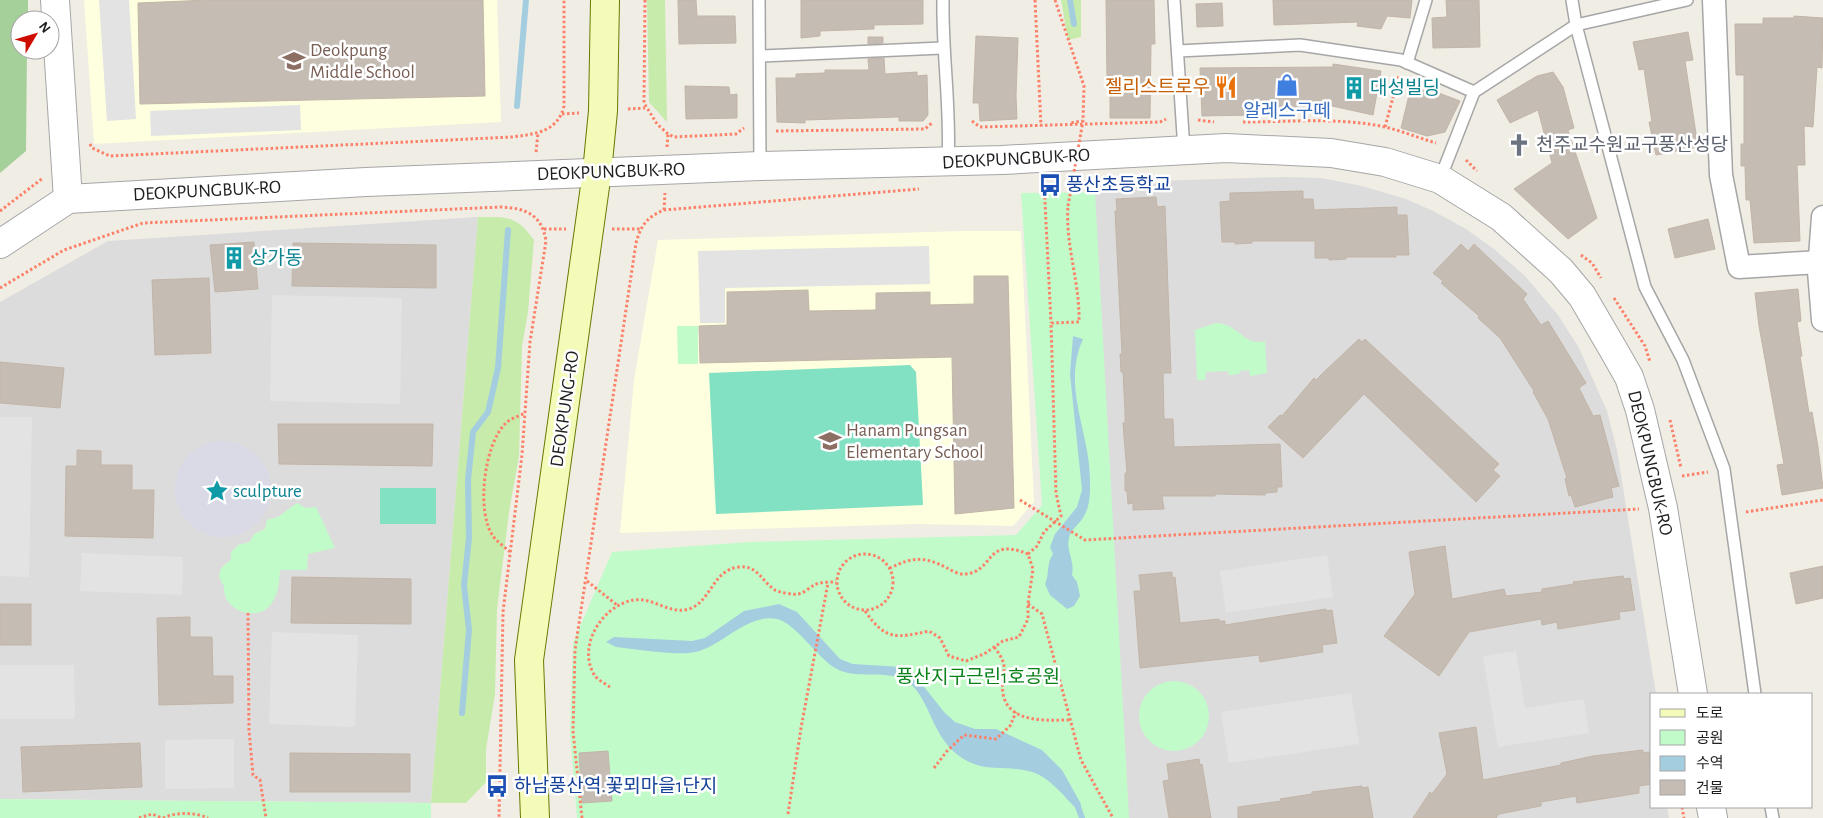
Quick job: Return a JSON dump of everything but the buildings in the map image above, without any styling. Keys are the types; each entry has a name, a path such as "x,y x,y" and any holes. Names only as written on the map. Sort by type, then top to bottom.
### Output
{"main road":[{"name":"DEOKPUNG-RO","path":"536,818 529,660 598,172 604,111 605,0"}],"street":[{"path":"0,244 68,199 55,0"},
{"path":"1714,0 1721,175 1739,267 1820,262"},
{"name":"DEOKPUNGBUK-RO","path":"68,199 598,172 948,162 1226,148 1331,152 1385,162 1440,179 1501,217 1561,271 1582,296 1629,378 1640,410 1663,508 1693,693"},
{"path":"1823,216 1820,262 1823,320"}],"lane":[{"path":"759,0 760,166"},
{"path":"942,0 942,48 950,122 948,162"},
{"path":"1174,0 1184,150"},
{"path":"1403,68 1426,0"},
{"path":"1572,0 1576,25 1645,287 1682,360 1724,469 1756,693"},
{"path":"1440,179 1474,92 1576,25 1687,0"},
{"path":"1178,51 1300,45 1403,68 1474,92"},
{"path":"760,56 942,48"}],"path":[{"path":"92,148 110,156 512,136 538,133 555,124 562,114 564,106 564,0"},
{"path":"645,0 644,103 657,124 674,137 736,134 744,128"},
{"path":"1035,0 1041,126"},
{"path":"1051,323 1079,322 1074,268 1068,245 1068,206 1083,121 1084,86 1055,0"},
{"path":"1385,127 1403,68"},
{"path":"972,121 980,127 1057,126 1160,122 1169,116"},
{"path":"1195,116 1202,122 1217,122"},
{"path":"1057,126 1083,121"},
{"path":"1234,122 1329,121 1385,127 1433,142 1441,142"},
{"path":"782,132 925,129 933,122"},
{"path":"1063,180 1083,179"},
{"path":"1034,182 1054,181"},
{"path":"1028,554 1037,546 1044,532 1061,516 1056,493 1051,323 1044,182"},
{"path":"582,818 573,731 575,650 587,581 636,243 644,222 652,215 664,210 928,188"},
{"path":"0,288 64,250 143,223 515,208 527,211 536,219 544,229 546,241 530,342 526,412 503,612 499,818"},
{"path":"510,552 492,536 487,515 483,479 494,439 505,423 526,412"},
{"path":"1682,476 1724,469"},
{"path":"1638,499 1642,518"},
{"path":"1020,500 1084,540 1640,509"},
{"path":"1730,514 1823,500"},
{"path":"864,611 882,606 889,599 894,581 890,568 880,558 862,554 845,562 840,570 836,582 841,597 848,604 864,611 876,626 894,637 929,630 940,638 949,656 966,661 984,654 1003,641 1019,637 1028,619 1033,569 1028,554 1011,547 997,552 977,572 963,574 933,560 909,558 890,568"},
{"path":"610,687 595,676 589,657 591,636 602,618 618,605 634,600 654,603 671,610 687,610 701,603 719,575 735,568 748,566 762,574 775,590 797,594 815,584 836,582"},
{"path":"587,581 618,605"},
{"path":"788,814 828,582"},
{"path":"1028,604 1042,614 1081,760 1113,818"},
{"path":"248,613 249,739 253,775 260,780 266,818"},
{"path":"994,647 1003,658 1005,674 1003,694 1007,703 1016,712 1025,718 1034,720 1069,720"},
{"path":"934,768 947,751 964,735 996,739 1010,726 1016,712"},
{"path":"139,818 152,814 163,818 171,815 188,814 208,818"}],"shaded area":[{"name":"Deokpung Middle School","path":"84,0 497,0 501,122 94,144"},
{"path":"99,0 129,0 136,119 107,121"},
{"path":"300,105 301,130 151,136 150,111"},
{"path":"1282,177 1321,178 1362,186 1406,199 1466,229 1494,249 1525,276 1558,315 1579,348 1607,411 1617,450 1656,693 1650,693 1650,808 1667,808 1669,818 1128,818 1108,526 1094,183"},
{"path":"478,217 431,803 0,799 0,302 108,241"},
{"name":"Hanam Pungsan Elementary School","path":"1021,231 1034,502 1013,526 915,524 620,533 634,380 658,240"},
{"path":"929,246 930,284 725,288 725,323 700,323 698,251"},
{"path":"272,295 402,298 400,404 270,401"},
{"path":"0,417 32,417 29,577 0,576"},
{"path":"223,441 241,445 257,455 267,471 271,489 267,507 257,523 241,533 223,537 205,533 189,523 179,507 175,489 179,471 189,455 205,445"},
{"path":"82,553 183,557 182,595 80,591"},
{"path":"1327,555 1333,597 1226,613 1220,571"},
{"path":"272,632 358,635 355,727 269,724"},
{"path":"1516,651 1525,708 1584,699 1589,733 1498,747 1483,656"},
{"path":"0,665 74,665 75,719 0,719"},
{"path":"1351,693 1359,744 1229,763 1221,712"},
{"path":"234,739 234,788 165,789 165,740"}],"green space":[{"path":"0,0 28,0 28,10 10,10 10,60 27,60 26,151 0,173"},
{"path":"647,0 665,0 667,122 649,102"},
{"path":"1061,0 1081,0 1081,37 1068,40"},
{"name":"풍산지구근린1호공원","path":"1095,192 1129,818 577,818 570,732 573,643 612,552 749,542 1016,535 1042,505 1021,193"},
{"path":"478,217 510,219 522,226 534,240 528,312 522,346 519,456 509,512 497,609 495,694 486,749 486,782 466,803 431,803"},
{"path":"1216,323 1230,327 1252,341 1265,341 1267,373 1250,376 1249,370 1229,375 1228,371 1206,372 1205,380 1197,380 1195,330"},
{"path":"677,326 698,326 698,364 678,364"},
{"path":"910,365 916,372 923,505 716,514 709,373"},
{"path":"380,488 436,488 436,524 380,524"},
{"path":"297,503 306,508 316,507 335,548 308,554 307,570 280,570 276,593 273,601 267,608 260,612 252,613 243,612 235,608 229,603 225,595 224,586 219,575 224,565 231,560 231,552 238,545 250,542 254,534 265,529 267,520 278,517"},
{"path":"1167,681 1181,681 1194,687 1203,696 1209,709 1207,729 1199,741 1181,751 1167,751 1154,745 1145,736 1139,723 1139,709 1145,696 1154,687"},
{"path":"0,799 431,803 431,818 0,818"}],"water":[{"path":"1073,336 1083,339 1077,357 1075,375 1076,393 1089,464 1090,491 1086,512 1071,532 1068,543 1073,570 1072,575 1077,582 1080,596 1074,606 1067,609 1050,595 1045,584 1053,554 1050,547 1055,534 1077,507 1082,490 1070,374"},
{"path":"779,604 797,612 840,659 853,664 902,667 914,674 944,712 955,722 975,729 996,729 1042,750 1062,770 1081,804 1080,812 1043,777 1019,769 979,766 962,758 944,740 937,730 922,698 908,682 891,676 853,674 835,668 799,633 777,619 766,618 745,625 705,649 695,652 645,651 616,647 606,642 614,637 692,641 705,638 744,611"}],"waterway":[{"path":"517,106 526,0"},
{"path":"1070,0 1074,24"},
{"path":"462,713 469,630 464,585 469,538 468,480 473,432 488,412 498,368 508,230"},
{"path":"1077,804 1082,818"}],"place":[{"name":"Deokpung Middle School","path":"294,61"},
{"name":"알레스구떼","path":"1287,85"},
{"name":"젤리스트로우","path":"1226,87"},
{"name":"대성빌딩","path":"1354,88"},
{"name":"천주교수원교구풍산성당","path":"1519,145"},
{"name":"풍산초등학교","path":"1050,185"},
{"name":"상가동","path":"234,258"},
{"name":"Hanam Pungsan Elementary School","path":"830,441"},
{"name":"sculpture","path":"217,491"},
{"name":"하남풍산역.꽃뫼마을1단지","path":"497,786"}]}
